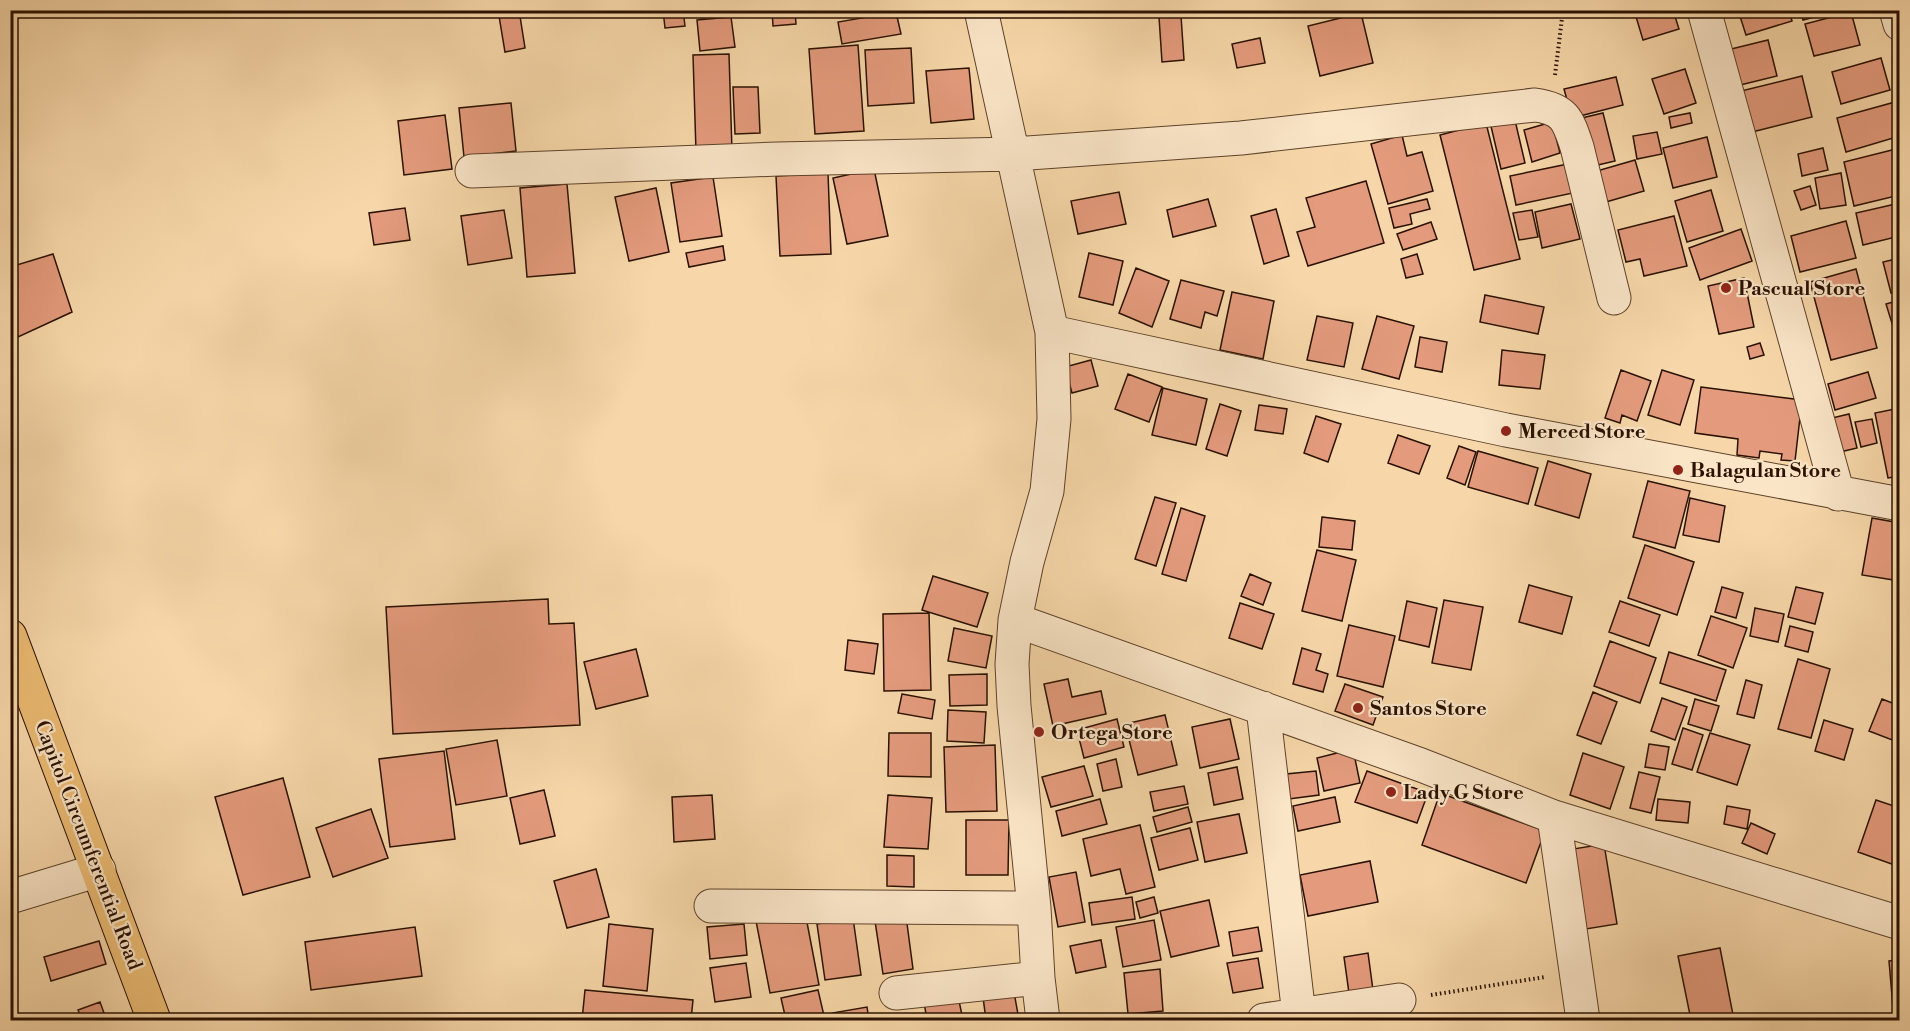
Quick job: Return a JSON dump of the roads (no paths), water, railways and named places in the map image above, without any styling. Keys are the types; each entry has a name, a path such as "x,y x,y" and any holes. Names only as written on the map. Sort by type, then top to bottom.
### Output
{"main road":[{"name":"Capitol Circumferential Road","path":"10,636 154,1020"}],"street":[{"path":"981,10 1052,332 1054,419 1047,491 1027,562 1015,620 1012,664 1043,1020"},
{"path":"1704,10 1838,494"},
{"path":"1896,10 1899,24"},
{"path":"472,171 778,159 1014,154 1241,138 1535,105 1552,107 1563,115 1570,127 1614,298"},
{"path":"1052,332 1506,430 1899,504"},
{"path":"1015,620 1421,765 1554,817 1899,923"},
{"path":"1263,708 1299,1015"},
{"path":"1554,817 1583,1020"},
{"path":"10,897 99,870"},
{"path":"711,906 1034,908"},
{"path":"896,993 1038,978"},
{"path":"1264,1020 1398,1000"}],"place":[{"name":"Pascual Store","path":"1726,288"},
{"name":"Merced Store","path":"1506,431"},
{"name":"Balagulan Store","path":"1678,470"},
{"name":"Santos Store","path":"1358,708"},
{"name":"Ortega Store","path":"1039,732"},
{"name":"Lady G Store","path":"1391,792"}]}
